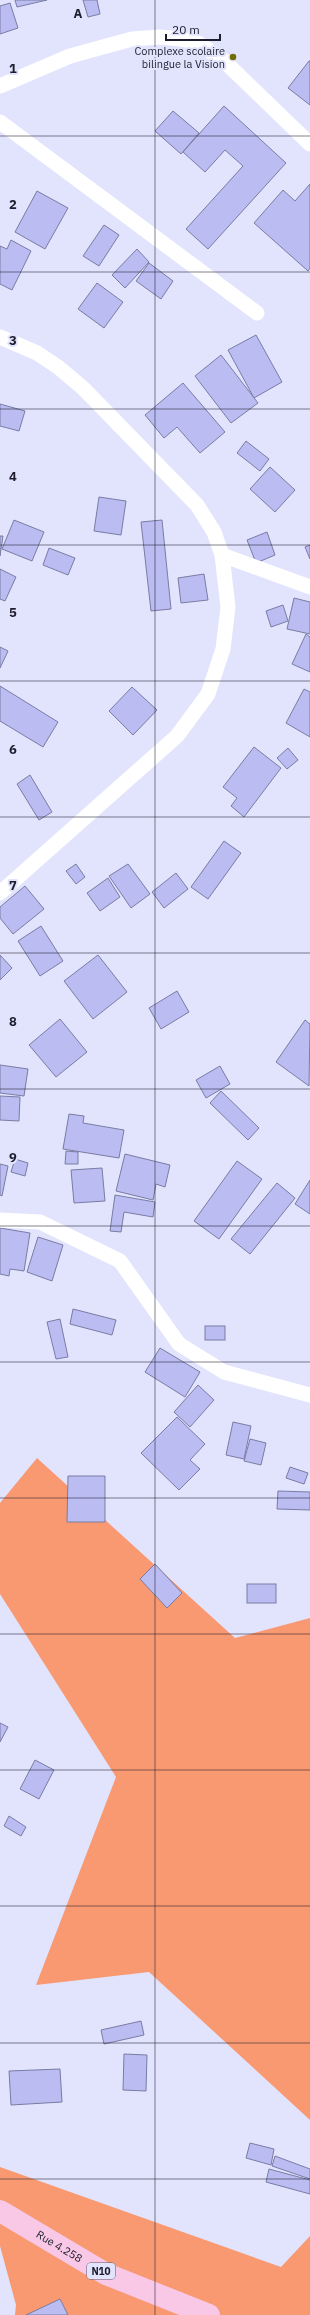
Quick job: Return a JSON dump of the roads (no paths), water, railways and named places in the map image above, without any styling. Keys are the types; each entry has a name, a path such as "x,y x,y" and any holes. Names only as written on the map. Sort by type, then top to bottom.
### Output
{"highway":[{"name":"Rue 4.258","path":"0,2211 106,2274 209,2315"}],"street":[{"path":"0,86 70,56 132,39 160,37 181,39 198,43 223,60 310,144"},
{"path":"0,122 257,312"},
{"path":"0,337 36,353 58,367 83,388 197,505 214,532 222,555 228,607 223,649 208,694 177,736 0,893"},
{"path":"222,555 310,587"},
{"path":"0,1220 40,1222 120,1261 180,1344 224,1372 310,1395"}],"place":[{"name":"Complexe scolaire bilingue la Vision","path":"233,57"}]}
